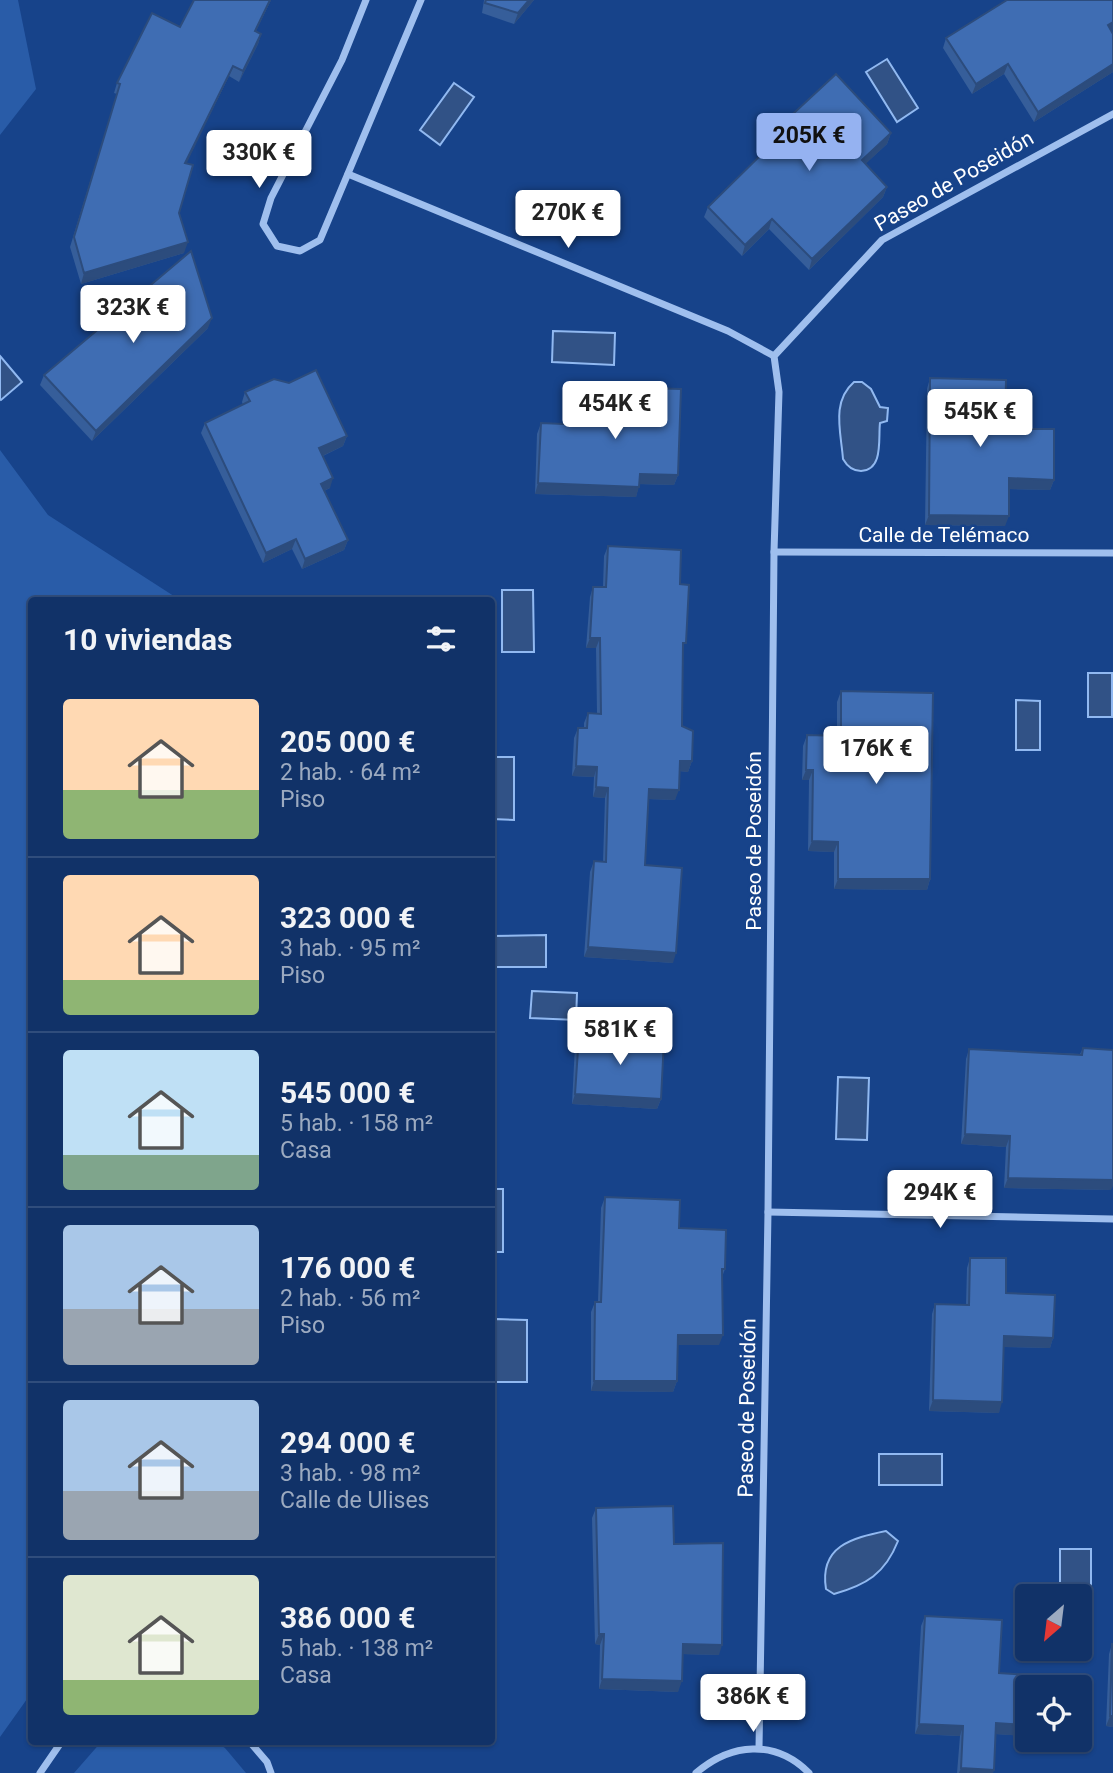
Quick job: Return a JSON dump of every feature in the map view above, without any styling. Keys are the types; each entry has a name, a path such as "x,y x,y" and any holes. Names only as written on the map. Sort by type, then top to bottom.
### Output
{"street":[{"path":"366,0 342,60 271,198 263,224 277,246 300,251 320,240 421,0"},
{"name":"Paseo de Poseidón","path":"759,1748 768,1212 774,552 779,392 774,356 882,240 1113,114"},
{"path":"348,174 728,331 774,356"},
{"name":"Calle de Telémaco","path":"774,552 1113,553"},
{"path":"768,1212 1113,1219"},
{"path":"40,1773 59,1745"},
{"path":"252,1745 267,1762 271,1773"},
{"path":"696,1773 712,1759 734,1750 759,1748 780,1752 809,1773"}],"shaded area":[{"path":"0,0 18,0 36,89 0,135"},
{"path":"887,59 918,108 897,122 866,72"},
{"path":"454,83 474,97 440,145 420,130"},
{"path":"553,331 615,333 614,365 552,362"},
{"path":"0,356 22,382 1,400 0,399"},
{"path":"854,382 862,382 871,389 880,407 888,408 887,421 880,423 877,459 868,469 861,471 850,468 843,459 839,418 842,399"},
{"path":"0,450 48,515 175,597 28,597 28,1698 0,1737"},
{"path":"502,590 533,590 534,652 502,652"},
{"path":"1088,673 1112,673 1112,717 1088,717"},
{"path":"1016,700 1040,701 1040,750 1016,750"},
{"path":"495,757 514,757 514,820 495,819"},
{"path":"546,935 546,967 495,967 495,936"},
{"path":"532,991 577,993 576,1020 530,1018"},
{"path":"838,1077 869,1078 867,1140 836,1139"},
{"path":"495,1189 503,1189 503,1252 495,1252"},
{"path":"496,1319 527,1320 527,1382 496,1382"},
{"path":"879,1454 942,1454 942,1485 879,1485"},
{"path":"886,1531 898,1541 880,1570 865,1582 834,1594 826,1589 825,1574 828,1563 841,1546 861,1537"},
{"path":"1060,1549 1091,1549 1091,1584 1060,1584"},
{"path":"98,1745 220,1745 246,1773 74,1773"}],"building":[{"path":"194,0 270,0 255,31 261,34 243,71 233,66 185,163 193,165 179,213 188,242 84,273 74,237 120,84 117,83 152,13 180,27"},
{"path":"486,0 529,0 518,13 485,3"},
{"path":"1007,0 1113,0 1113,22 1108,25 1113,34 1113,64 1038,112 1008,64 976,84 946,38"},
{"path":"836,74 891,133 862,160 887,187 812,259 772,219 745,245 708,207 772,144 767,138"},
{"path":"191,251 212,318 96,431 44,375"},
{"path":"316,370 347,436 319,448 333,478 321,484 348,540 305,559 296,539 266,553 205,423 250,401 245,392 274,379 289,383"},
{"path":"930,378 1006,380 1005,429 1054,429 1054,480 1009,478 1009,516 929,515"},
{"path":"613,387 681,389 678,475 640,474 639,487 538,483 541,423 587,425 588,407 612,408"},
{"path":"608,546 681,550 680,584 689,585 686,643 683,643 682,726 693,731 692,761 680,761 679,790 649,789 645,865 682,868 676,953 588,947 594,861 606,862 608,788 596,787 597,767 576,766 578,728 587,728 588,713 601,714 600,638 590,638 593,587 606,587"},
{"path":"841,691 933,693 930,879 838,879 838,842 812,841 813,770 806,770 807,735 841,736"},
{"path":"579,1035 664,1040 661,1099 575,1094"},
{"path":"1083,1048 1113,1050 1113,1180 1008,1178 1010,1136 965,1134 969,1049 1082,1055"},
{"path":"605,1197 680,1200 679,1228 726,1230 725,1269 722,1269 723,1335 678,1335 677,1381 594,1381 595,1302 601,1302"},
{"path":"970,1258 1006,1258 1006,1293 1055,1295 1053,1338 1004,1336 1002,1402 933,1400 935,1304 969,1305"},
{"path":"673,1506 674,1544 723,1543 722,1645 683,1644 682,1681 602,1679 604,1634 599,1634 596,1508"},
{"path":"925,1616 1002,1620 999,1673 1032,1675 1015,1675 1015,1724 996,1723 994,1770 961,1768 963,1726 919,1724"},
{"path":"1112,1644 1113,1716 1110,1716"}]}
